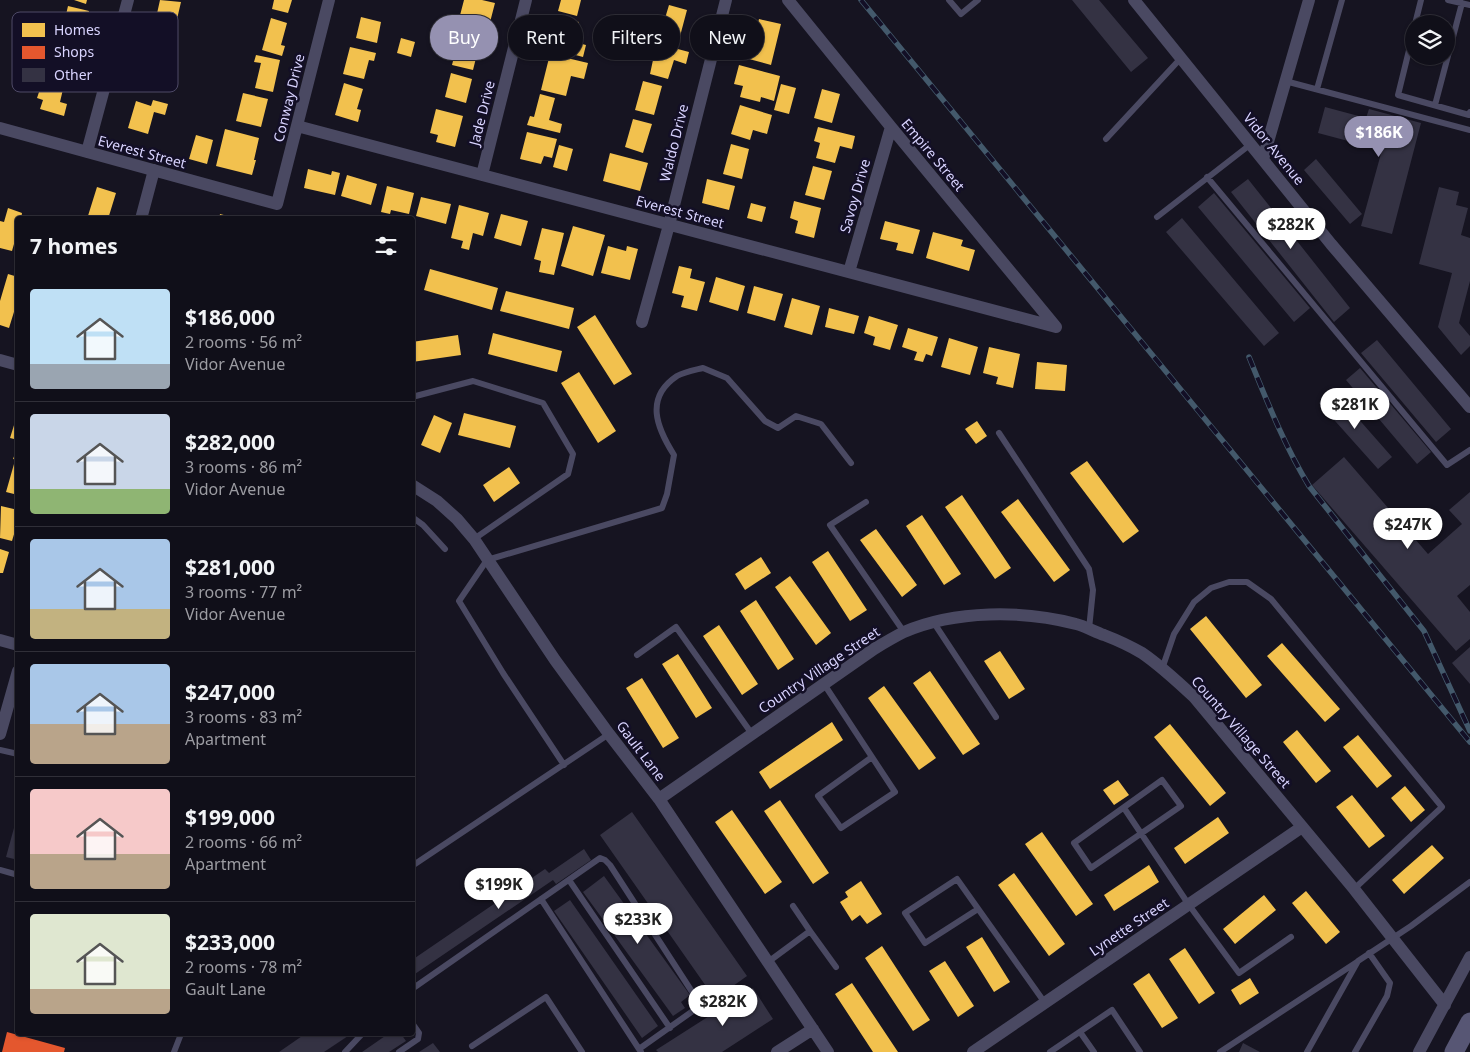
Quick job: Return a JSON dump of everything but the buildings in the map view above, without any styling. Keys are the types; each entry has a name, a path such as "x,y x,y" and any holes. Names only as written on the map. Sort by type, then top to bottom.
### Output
{"main road":[{"path":"1454,1052 1470,1022"}],"street":[{"name":"Conway Drive","path":"276,204 329,0"},
{"name":"Jade Drive","path":"482,175 526,0"},
{"name":"Waldo Drive","path":"642,322 726,0"},
{"name":"Empire Street","path":"788,0 1056,327"},
{"name":"Vidor Avenue","path":"1134,0 1331,244 1470,407"},
{"path":"1263,159 1309,0"},
{"path":"87,152 103,92"},
{"name":"Everest Street","path":"297,126 1056,327"},
{"name":"Savoy Drive","path":"849,272 891,127"},
{"name":"Everest Street","path":"0,128 276,204"},
{"path":"142,216 154,170"},
{"path":"0,360 15,364"},
{"name":"Gault Lane","path":"415,487 437,501 457,519 474,539 609,734 659,799 828,1052"},
{"name":"Country Village Street","path":"659,799 874,649 904,632 934,623 976,615 1009,614 1035,616 1077,624 1141,653 1162,668 1194,697 1354,889 1445,1004"},
{"path":"0,640 15,644"},
{"path":"0,734 15,682"},
{"name":"Lynette Street","path":"973,1052 1302,827"},
{"path":"1419,1052 1470,957"},
{"path":"779,1052 813,1029"}],"lane":[{"path":"949,0 961,14 978,0"},
{"path":"1317,89 1342,0"},
{"path":"1417,15 1421,0"},
{"path":"1448,0 1470,6"},
{"path":"1434,105 1462,3"},
{"path":"1106,139 1180,58"},
{"path":"1405,65 1398,95 1469,115 1470,112"},
{"path":"1285,81 1470,130"},
{"path":"1157,217 1251,144"},
{"path":"1208,177 1448,465 1470,450"},
{"path":"564,765 503,673 459,601 487,560 662,508 667,494 674,455 666,442 655,414 661,389 678,375 703,368 727,378 765,421 778,428 796,416 821,424 851,464"},
{"path":"415,396 473,381 543,403 573,454 568,474 474,539"},
{"path":"999,433 1089,569 1092,590 1089,629"},
{"path":"866,502 830,525 904,632"},
{"path":"415,519 423,525 445,549"},
{"path":"1162,668 1174,634 1194,602 1211,588 1229,582 1247,582 1271,599 1442,808 1354,889"},
{"path":"934,623 996,717"},
{"path":"636,654 676,627 752,734"},
{"path":"824,684 872,757 894,792 841,828 818,796 872,757"},
{"path":"415,864 609,734"},
{"path":"0,750 15,753"},
{"path":"1162,780 1181,806 1141,833 1091,868 1074,843 1162,780"},
{"path":"1124,808 1189,905 1239,973 1291,937"},
{"path":"415,986 540,899 569,880 600,858 610,865 698,1001 697,1008 640,1051 540,899"},
{"path":"0,870 15,874"},
{"path":"978,909 926,943 905,913 957,879 1045,1003"},
{"path":"569,880 670,1028"},
{"path":"1220,1052 1370,953 1470,882"},
{"path":"793,906 836,967"},
{"path":"768,962 810,931"},
{"path":"1354,1052 1387,996 1390,983 1370,953"},
{"path":"1307,1052 1358,961"},
{"path":"472,1046 546,997 582,1052"},
{"path":"1050,1052 1112,1010 1140,1052"},
{"path":"399,1052 418,1039 419,1033 415,1027"},
{"path":"1080,1032 1094,1052"},
{"path":"174,1052 180,1036"},
{"path":"345,1052 360,1036"}],"railway":[{"path":"861,0 1470,742"},
{"path":"1249,357 1284,439 1309,486 1424,631 1470,731"}]}
